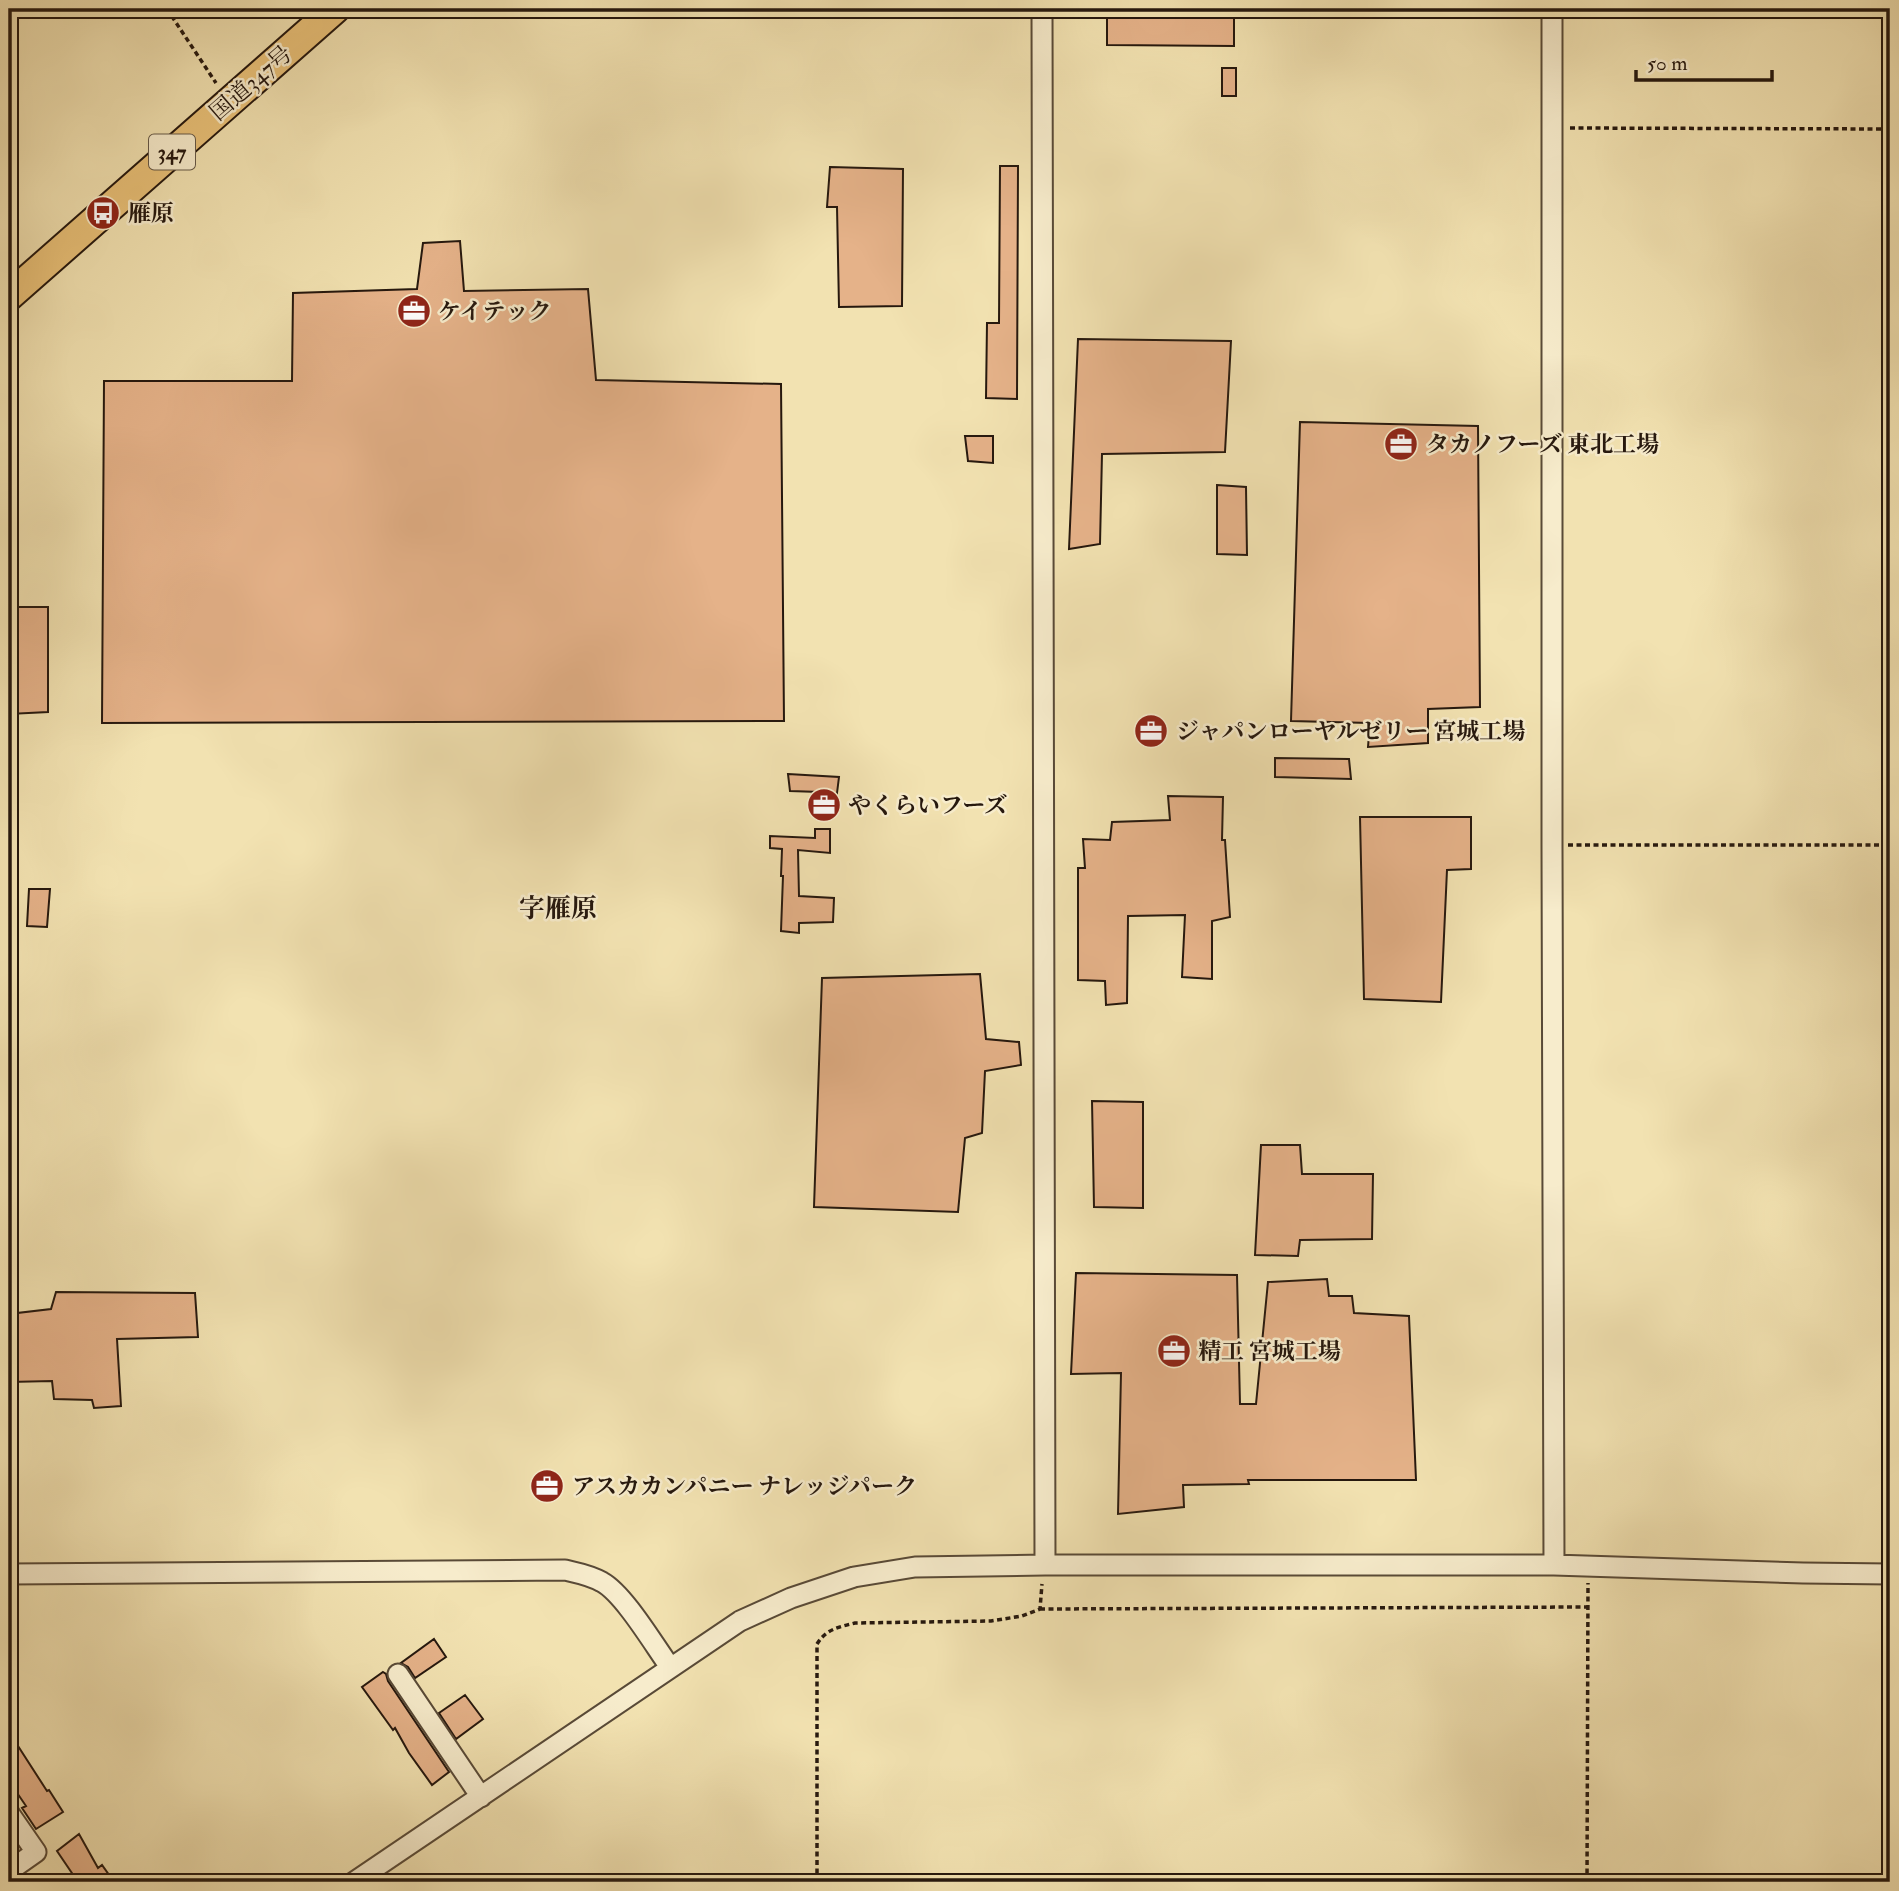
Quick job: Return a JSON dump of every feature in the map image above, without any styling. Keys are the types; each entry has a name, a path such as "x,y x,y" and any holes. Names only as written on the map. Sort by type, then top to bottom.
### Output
{"highway":[{"name":"国道347号","path":"9,296 335,9"}],"street":[{"path":"1042,9 1045,1565"},
{"path":"1552,9 1554,1565"},
{"path":"354,1882 740,1621 791,1598 854,1577 915,1567 1045,1565 1554,1565 1890,1574"},
{"path":"9,1574 565,1570 584,1574 604,1583 619,1596 670,1667"},
{"path":"398,1674 481,1797"},
{"path":"9,1813 36,1852 9,1871"}],"path":[{"path":"167,9 229,102"},
{"path":"1552,128 1890,129"},
{"path":"1552,845 1890,845"},
{"path":"1587,1882 1588,1584"},
{"path":"1040,1609 1041,1589"},
{"path":"817,1882 817,1644 823,1634 835,1628 855,1623 990,1621 1022,1616 1040,1609 1588,1607"}],"building":[{"path":"1107,9 1234,9 1234,46 1107,45"},
{"path":"1222,68 1236,68 1236,96 1222,96"},
{"path":"1000,166 1018,166 1017,399 986,398 987,323 999,323"},
{"path":"830,167 903,169 902,306 839,307 837,207 827,207"},
{"path":"460,241 464,291 588,289 596,380 781,384 784,721 102,723 104,381 292,381 293,293 417,289 423,243"},
{"path":"1078,339 1231,341 1225,452 1102,454 1100,544 1069,549"},
{"path":"1300,422 1478,426 1480,707 1428,709 1428,743 1368,747 1370,723 1291,721"},
{"path":"965,436 993,436 993,463 968,461"},
{"path":"1217,485 1246,487 1247,555 1217,554"},
{"path":"9,607 48,607 48,712 9,714"},
{"path":"1275,758 1349,759 1351,779 1275,777"},
{"path":"788,774 839,777 835,809 821,808 820,792 790,791"},
{"path":"1168,796 1223,797 1222,840 1225,840 1230,917 1212,921 1212,979 1182,977 1185,915 1128,916 1127,1003 1106,1005 1105,981 1078,980 1078,868 1085,868 1083,839 1110,840 1112,822 1170,820"},
{"path":"1360,817 1471,817 1471,869 1447,870 1441,1002 1364,999"},
{"path":"815,829 830,829 830,853 798,850 799,896 834,898 833,922 799,923 799,933 781,931 782,849 770,848 770,836 815,838"},
{"path":"29,889 50,889 47,927 27,926"},
{"path":"980,974 986,1039 1019,1042 1021,1065 985,1071 982,1133 965,1138 958,1212 814,1207 822,978"},
{"path":"1092,1101 1143,1102 1143,1208 1094,1207"},
{"path":"1261,1145 1300,1145 1302,1174 1373,1174 1372,1239 1300,1240 1298,1256 1255,1255"},
{"path":"1076,1273 1237,1275 1240,1404 1256,1404 1268,1282 1327,1279 1329,1296 1352,1296 1354,1313 1409,1316 1416,1480 1248,1480 1249,1484 1183,1485 1184,1507 1118,1514 1121,1373 1071,1374"},
{"path":"56,1292 195,1293 198,1337 117,1339 121,1406 94,1408 92,1400 54,1399 52,1381 9,1382 9,1314 51,1309"},
{"path":"434,1639 446,1657 415,1678 408,1667 401,1663"},
{"path":"383,1672 449,1772 432,1785 395,1728 393,1730 362,1687"},
{"path":"465,1695 483,1719 456,1739 439,1713"},
{"path":"9,1732 63,1812 36,1829 22,1808 26,1806 9,1781"},
{"path":"79,1834 98,1868 102,1865 114,1882 78,1882 57,1851"}],"place":[{"name":"雁原","path":"103,213"},
{"name":"ケイテック","path":"414,311"},
{"name":"タカノフーズ 東北工場","path":"1401,444"},
{"name":"ジャパンローヤルゼリー 宮城工場","path":"1151,731"},
{"name":"やくらいフーズ","path":"824,805"},
{"name":"精工 宮城工場","path":"1174,1351"},
{"name":"アスカカンパニー ナレッジパーク","path":"547,1486"}],"district":[{"name":"字雁原","path":"558,909"}]}
